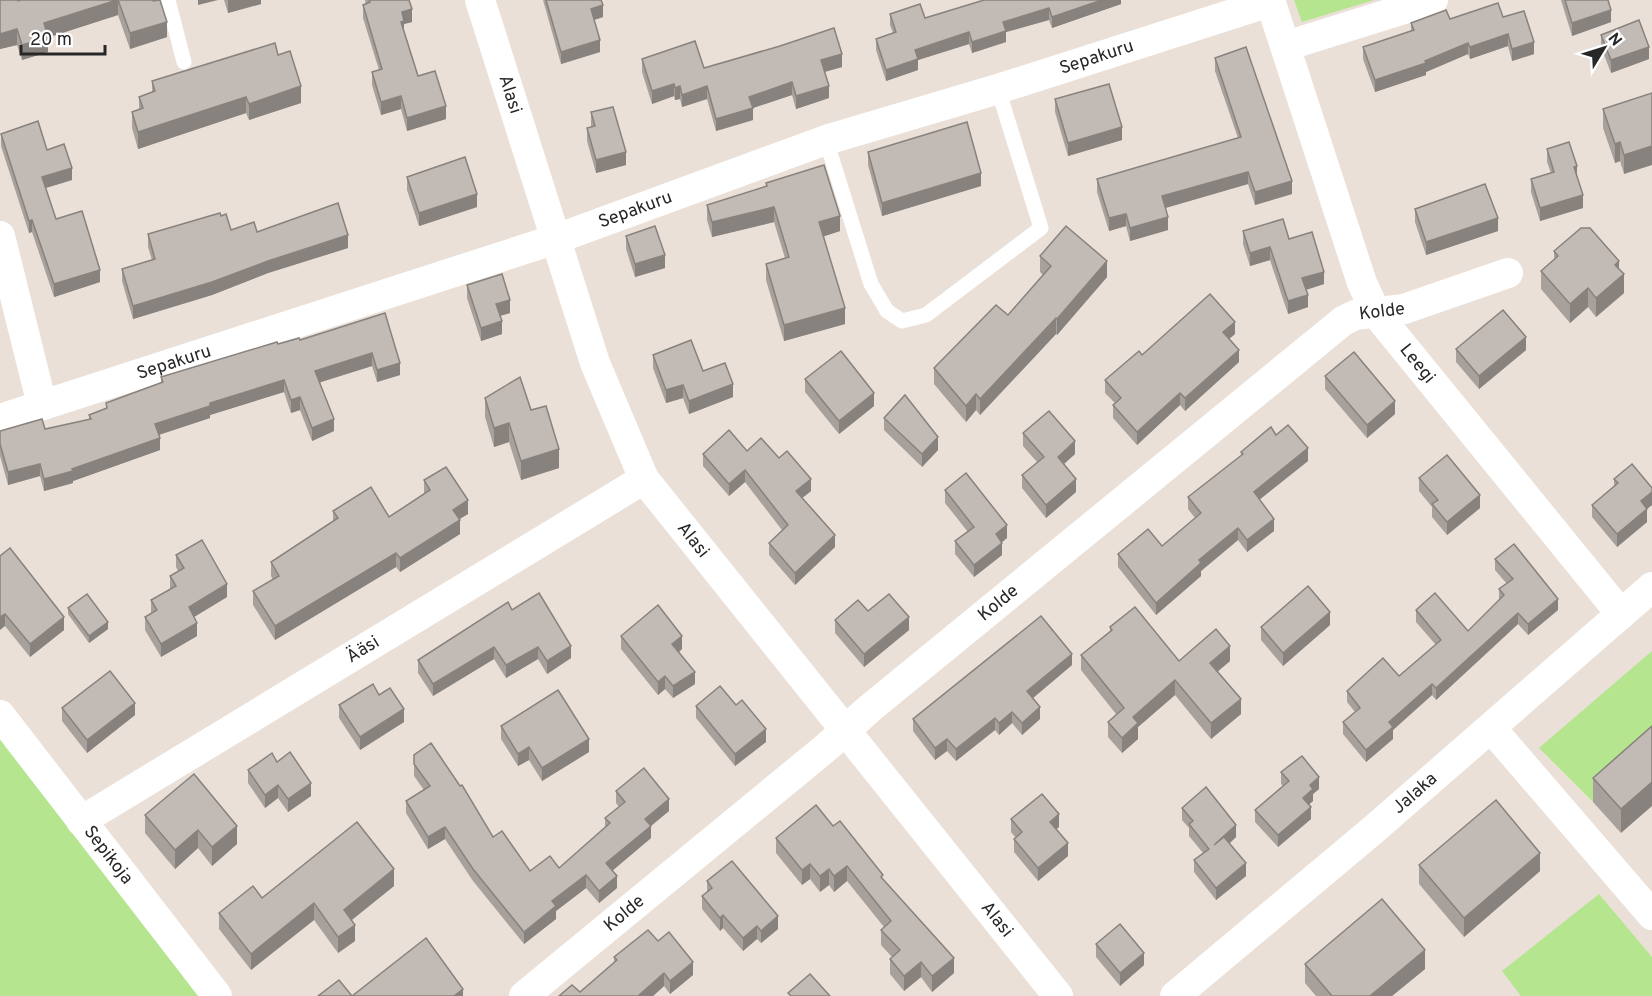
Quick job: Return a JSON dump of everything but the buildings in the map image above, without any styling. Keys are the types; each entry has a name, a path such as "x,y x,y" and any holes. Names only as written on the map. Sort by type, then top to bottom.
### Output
{"street":[{"name":"Alasi","path":"480,0 595,363 644,479 1058,996"},
{"path":"1286,46 1433,0"},
{"name":"Sepakuru","path":"0,419 556,239 826,140 998,89 1270,1"},
{"name":"Leegi","path":"1270,1 1362,283 1377,313 1621,614"},
{"path":"0,236 42,405"},
{"name":"Kolde","path":"524,996 1343,321 1355,315 1404,309 1508,273"},
{"name":"Ääsi","path":"81,821 644,479"},
{"name":"Jalaka","path":"1175,996 1364,838 1652,587"},
{"name":"Sepikoja","path":"0,715 217,996"},
{"path":"1491,728 1652,915"}],"lane":[{"path":"168,0 184,62"},
{"path":"826,140 871,284 887,311 902,321 926,315 1041,228 998,89"}],"green space":[{"path":"1294,0 1374,0 1302,22"},
{"path":"1652,651 1652,750 1593,802 1539,748"},
{"path":"0,733 199,996 0,996"},
{"path":"1599,894 1652,957 1652,996 1521,996 1502,971"}]}
